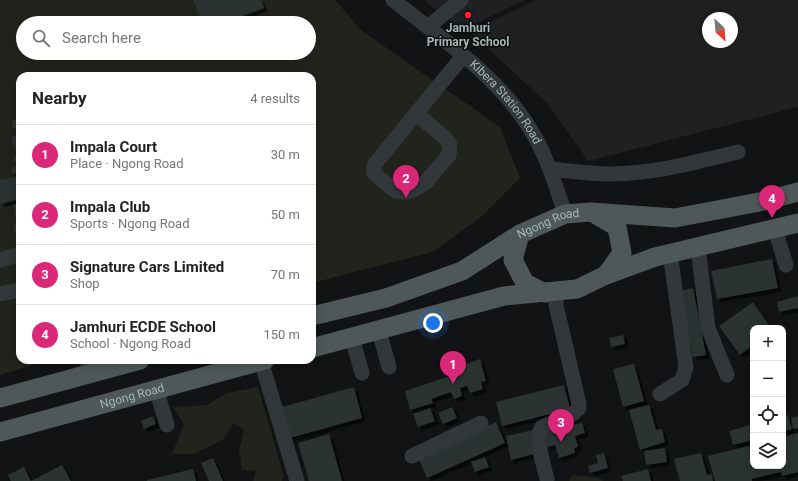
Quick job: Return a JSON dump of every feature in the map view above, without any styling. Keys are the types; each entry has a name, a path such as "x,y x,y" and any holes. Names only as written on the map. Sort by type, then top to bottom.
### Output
{"main road":[{"name":"Ngong Road","path":"316,315 386,298 462,271 520,234 565,214 591,212 675,218 764,201 798,192"},
{"path":"591,212 617,227 622,253 606,275"},
{"path":"316,347 504,296 550,293 578,289 606,275 654,257 698,248 798,223"},
{"path":"520,234 513,260 525,283 550,293"},
{"path":"0,398 88,367 110,364"},
{"name":"Ngong Road","path":"0,432 252,364"}],"street":[{"name":"Kibera Station Road","path":"394,0 476,67 517,109 533,132 550,170 565,214"},
{"path":"428,28 461,0"},
{"path":"417,114 446,139 450,145 449,155 425,183 415,189 405,192 396,191 379,178 374,172 374,165 417,114 462,56"},
{"path":"550,170 611,174 637,173 665,169 738,152"},
{"path":"776,229 786,265"},
{"path":"698,248 708,328 727,375"},
{"path":"660,394 682,380 686,367 670,253"},
{"path":"0,260 16,255"},
{"path":"0,294 16,291"},
{"path":"547,480 538,438 538,431 542,427 574,413 579,408 556,305 550,293"},
{"path":"379,331 390,367"},
{"path":"352,338 362,373"},
{"path":"264,364 297,481"},
{"path":"156,390 167,425"},
{"path":"412,456 480,423"}],"shaded area":[{"path":"0,0 335,0 361,30 500,127 520,178 480,218 432,252 316,282 316,72 16,72 16,364 36,364 0,375"},
{"name":"Jamhuri Primary School","path":"424,0 525,0 462,30"},
{"path":"536,0 798,0 798,107 588,161 548,104 470,32"},
{"path":"258,387 284,477 282,481 253,481 256,471 242,470 239,450 244,430 233,423 224,439 211,446 193,454 172,454 184,424 173,407 207,405 227,393"},
{"path":"572,475 599,478 603,481 569,481"}],"building":[{"path":"193,0 261,0 264,8 243,16 199,16"},
{"path":"16,120 16,128 13,128 12,121"},
{"path":"16,136 16,148 14,149 11,137"},
{"path":"13,156 16,156 16,162 14,162"},
{"path":"16,167 16,173 12,174 11,168"},
{"path":"16,177 16,200 0,204 0,180"},
{"path":"16,204 16,220 13,205"},
{"path":"16,223 16,238 13,224"},
{"path":"772,259 778,288 717,299 711,271"},
{"path":"693,288 706,355 693,357 680,291"},
{"path":"798,296 798,308 779,312 777,302"},
{"path":"753,302 769,325 750,325 750,347 740,355 719,326"},
{"path":"623,335 625,344 611,347 609,338"},
{"path":"480,359 486,381 481,382 483,389 470,393 467,386 460,388 462,396 454,399 451,392 431,399 433,403 410,410 405,391 462,372 460,366"},
{"path":"634,364 644,401 623,407 613,369"},
{"path":"564,385 570,409 502,426 496,402"},
{"path":"354,387 362,418 290,438 282,407"},
{"path":"649,405 656,430 662,429 665,442 640,450 629,410"},
{"path":"452,407 457,418 443,424 438,413"},
{"path":"430,408 435,421 418,427 413,414"},
{"path":"786,415 788,415 792,429 786,430"},
{"path":"153,416 156,424 144,429 141,421"},
{"path":"798,416 798,428 793,429 791,418"},
{"path":"571,420 572,425 582,423 585,433 575,436 578,447 574,448 575,453 559,458 555,445 547,447 546,433"},
{"path":"496,422 505,443 427,478 418,457"},
{"path":"750,425 750,441 733,445 729,431"},
{"path":"533,430 538,453 511,460 506,436"},
{"path":"798,433 798,472 782,476 781,472 752,479 752,481 715,481 708,456 750,446 750,469 786,469 786,436"},
{"path":"329,434 342,481 309,481 298,443"},
{"path":"665,448 667,462 646,465 644,451"},
{"path":"604,453 608,468 590,473 588,466 598,463 596,455"},
{"path":"701,453 707,475 712,474 713,481 680,481 674,459"},
{"path":"485,457 489,467 475,472 471,462"},
{"path":"213,458 223,481 209,481 201,463"},
{"path":"62,465 71,481 31,481"},
{"path":"24,467 31,481 11,481 8,475"},
{"path":"193,469 196,481 147,481 147,480"},
{"path":"648,469 651,481 623,481 621,476"}],"place":[{"name":"Jamhuri Primary School","path":"468,15"},
{"name":"Impala Club","path":"406,198"},
{"name":"Jamhuri ECDE School","path":"772,218"},
{"name":"Impala Court","path":"453,384"},
{"name":"Signature Cars Limited","path":"561,442"}]}
